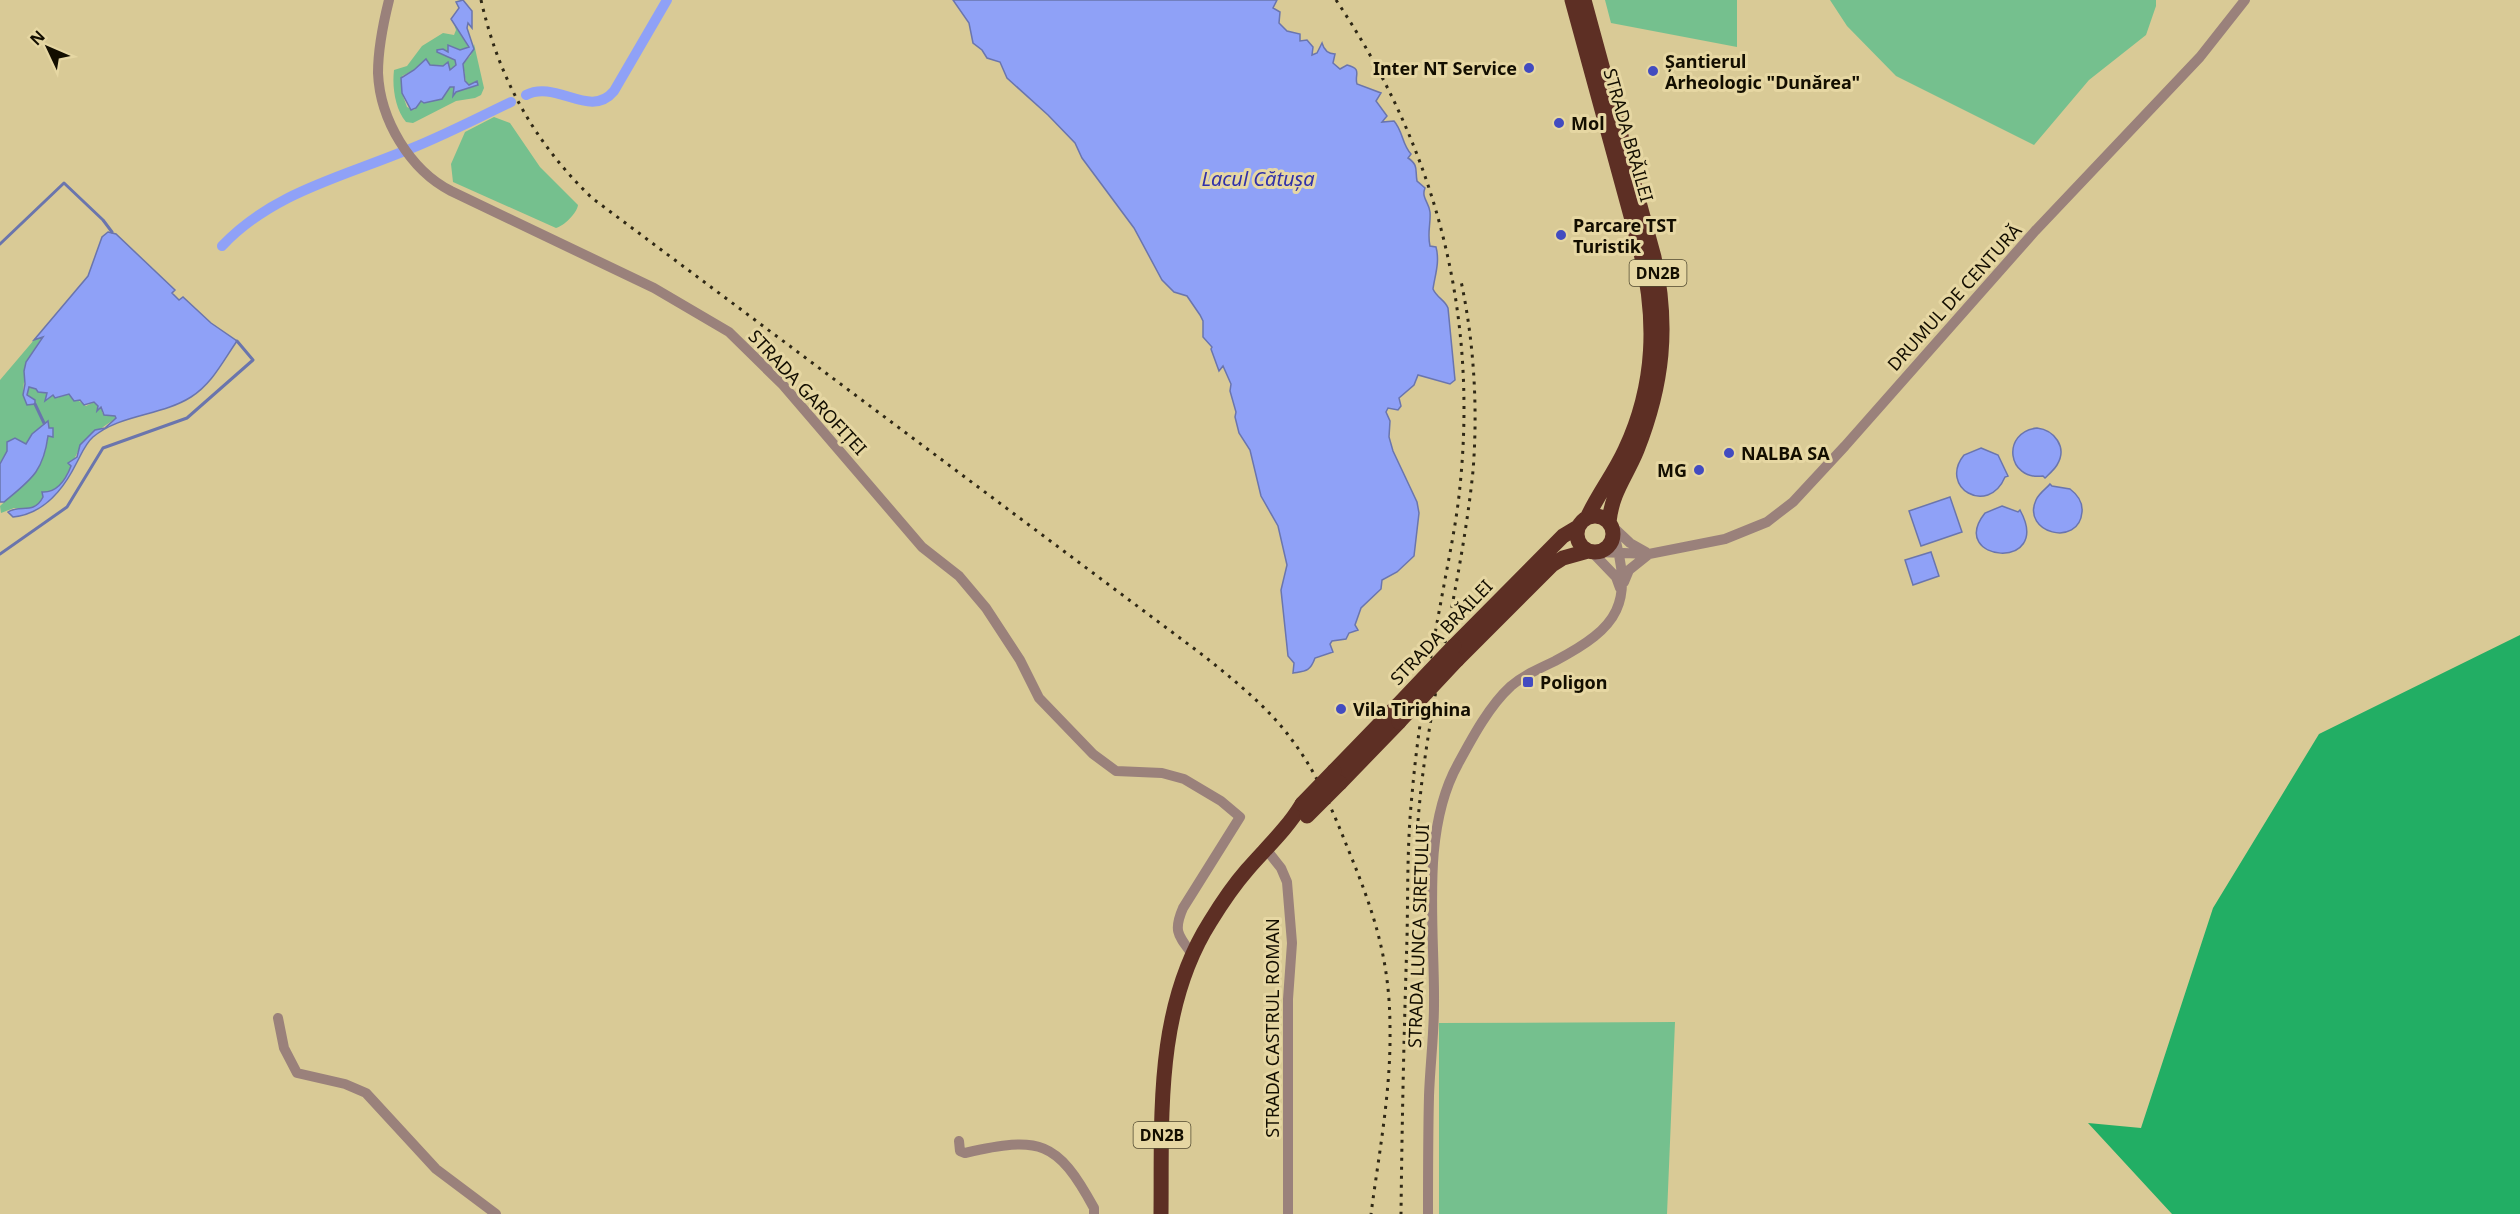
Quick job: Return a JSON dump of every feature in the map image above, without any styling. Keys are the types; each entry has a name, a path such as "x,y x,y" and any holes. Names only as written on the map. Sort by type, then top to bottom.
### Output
{"highway":[{"name":"STRADA BRĂILEI","path":"1161,1214 1165,1057 1172,1018 1192,954 1224,901 1245,872 1337,777 1399,722 1456,653 1555,544 1582,522 1625,450 1637,422 1651,355 1653,321 1649,289 1572,0"},
{"name":"STRADA BRĂILEI","path":"1584,0 1654,258 1661,288 1663,321 1662,356 1647,425 1635,455 1613,497 1611,526"},
{"path":"1592,551 1579,543 1582,522 1596,516 1611,526"},
{"name":"DN2B","path":"1592,551 1608,547 1613,536 1611,526"},
{"name":"STRADA BRĂILEI","path":"1337,777 1398,705 1552,565 1563,558 1592,551"}],"street":[{"name":"STRADA GAROFIȚEI","path":"389,0 381,37 378,75 383,103 400,141 423,173 440,186 654,288 729,332 783,385 922,547 959,576 986,608 1020,660 1040,698 1093,754 1116,771 1162,773 1184,779 1221,801 1240,818 1183,908 1178,921 1177,933 1192,954"},
{"name":"DRUMUL DE CENTURĂ","path":"1592,551 1649,554 1698,546 1740,535 1767,522 1799,496 2028,238 2200,57 2245,0"},
{"path":"1611,526 1630,543 1649,554 1629,570 1622,594"},
{"name":"STRADA LUNCA SIRETULUI","path":"1428,1214 1429,1095 1434,1007 1434,856 1437,820 1442,798 1463,754 1507,690 1527,675 1576,650 1594,637 1616,614 1622,594 1620,554 1611,526"},
{"path":"1592,551 1616,577 1622,594"},
{"name":"STRADA CASTRUL ROMAN","path":"1266,849 1281,868 1287,882 1292,943 1288,999 1288,1214"},
{"path":"278,1018 284,1048 297,1072 345,1084 366,1093 436,1169 496,1214"},
{"path":"959,1141 960,1151 965,1153 1017,1144 1040,1146 1049,1150 1074,1173 1094,1208 1094,1214"}],"green space":[{"path":"1605,0 1737,0 1737,47 1611,23"},
{"path":"1830,0 2156,0 2156,6 2146,35 2089,80 2034,145 1896,76 1847,26"},
{"path":"454,24 469,48 460,50 452,47 450,54 437,52 455,60 456,65 450,70 448,63 443,66 430,65 426,59 414,70 402,76 402,93 407,107 414,110 421,101 442,99 450,87 454,87 453,95 476,86 466,83 463,64 471,55 474,44 484,88 481,95 456,101 413,123 406,122 395,98 394,70 407,66 422,46 443,33 454,35 456,30"},
{"path":"494,117 510,123 540,167 578,205 573,215 563,225 556,228 453,182 451,164 465,132"},
{"path":"43,336 26,362 23,392 29,398 27,391 29,387 47,393 46,400 53,395 56,398 69,394 86,406 94,402 103,408 102,413 116,418 83,441 66,476 59,486 43,497 39,504 25,510 14,508 1,513 0,506 38,469 46,449 48,436 52,437 49,428 44,423 26,444 18,440 7,447 0,464 0,380 34,340"},
{"path":"2520,635 2520,1214 2172,1214 2088,1123 2141,1128 2213,908 2319,734"},
{"path":"1675,1022 1667,1214 1439,1214 1439,1023"}],"water":[{"path":"463,0 472,11 472,28 468,23 467,28 474,49 463,64 465,81 469,85 477,81 478,85 456,92 453,96 454,87 450,87 442,99 424,103 421,101 416,108 411,110 402,93 401,78 426,59 430,65 443,66 448,62 450,70 456,65 455,60 437,50 443,49 448,52 448,45 460,50 469,47 451,19 459,8 456,2"},
{"name":"Lacul Cătușa","path":"953,0 1277,0 1273,8 1280,12 1279,23 1287,31 1300,34 1300,41 1307,40 1313,47 1312,55 1317,53 1322,43 1327,51 1335,54 1333,63 1340,69 1347,65 1355,68 1357,84 1381,93 1376,101 1387,116 1382,122 1394,121 1397,125 1411,154 1408,158 1415,166 1417,181 1425,188 1424,195 1430,212 1430,246 1436,247 1437,253 1433,289 1448,308 1455,380 1450,384 1418,375 1414,385 1399,398 1401,406 1398,410 1388,408 1386,412 1390,421 1389,437 1393,451 1417,502 1419,513 1414,556 1397,572 1382,580 1381,589 1361,608 1355,625 1358,630 1349,633 1346,639 1332,641 1330,644 1333,652 1315,658 1307,670 1293,673 1294,663 1288,656 1281,590 1287,565 1278,526 1261,496 1250,450 1239,433 1230,391 1231,384 1223,366 1219,371 1212,347 1203,337 1203,321 1200,315 1187,296 1174,292 1162,280 1134,228 1082,158 1075,143 1007,78 1000,62 987,58 982,50 973,43 969,23"},
{"path":"108,232 116,234 175,290 172,293 179,300 183,297 211,323 237,341 217,372 198,392 167,408 128,419 104,429 88,443 71,474 51,499 34,511 13,517 8,512 35,506 43,497 42,492 56,488 71,466 68,463 77,457 80,445 95,430 105,428 116,418 104,415 101,407 97,411 98,406 94,402 84,405 80,400 74,401 69,394 55,398 53,395 45,401 47,393 38,392 29,387 27,395 35,400 35,404 27,405 23,395 26,362 43,337 34,340 88,276 102,237"},
{"path":"48,421 49,428 53,428 53,437 48,436 39,467 21,488 4,502 0,502 0,464 7,451 7,442 15,438 26,444 32,434"},
{"path":"2037,428 2049,432 2058,440 2061,452 2057,465 2045,478 2031,476 2022,471 2013,455 2018,438 2025,431"},
{"path":"1981,448 1998,455 2008,476 1997,489 1988,495 1978,496 1968,493 1961,487 1957,478 1958,467 1964,455"},
{"path":"2050,484 2070,489 2081,502 2082,512 2079,523 2071,530 2062,533 2052,532 2043,528 2036,521 2034,511 2036,500"},
{"path":"1950,497 1962,532 1921,546 1909,511"},
{"path":"2002,506 2018,512 2020,510 2027,530 2023,544 2014,551 2001,553 1988,550 1979,542 1977,529 1985,513"},
{"path":"1931,552 1939,576 1913,585 1905,560"}],"waterway":[{"path":"526,95 537,91 584,101 594,102 605,99 614,91 667,0"},
{"path":"222,246 262,213 306,189 430,141 511,102"},
{"path":"0,244 64,183 103,220 112,232"},
{"path":"0,554 67,507 103,448 187,418 253,360 237,341"},
{"path":"35,404 44,423"}],"railway":[{"path":"481,0 498,56 522,108 553,155 592,198 1204,656 1262,706 1292,740 1317,779 1336,821 1366,894 1384,958 1389,1004 1389,1075 1371,1214"},
{"path":"1336,0 1370,56 1400,113 1423,172 1442,232 1455,294 1462,356 1464,421 1459,498 1421,716 1410,813 1401,1214"},
{"path":"1418,821 1422,777 1461,559 1473,471 1474,375 1461,281"}],"place":[{"name":"Inter NT Service","path":"1529,68"},
{"name":"Șantierul Arheologic \"Dunărea\"","path":"1653,71"},
{"name":"Mol","path":"1559,123"},
{"name":"Parcare TST Turistik","path":"1561,235"},
{"name":"NALBA SA","path":"1729,453"},
{"name":"MG","path":"1699,470"},
{"name":"Poligon","path":"1528,682"},
{"name":"Vila Tirighina","path":"1341,709"}]}
